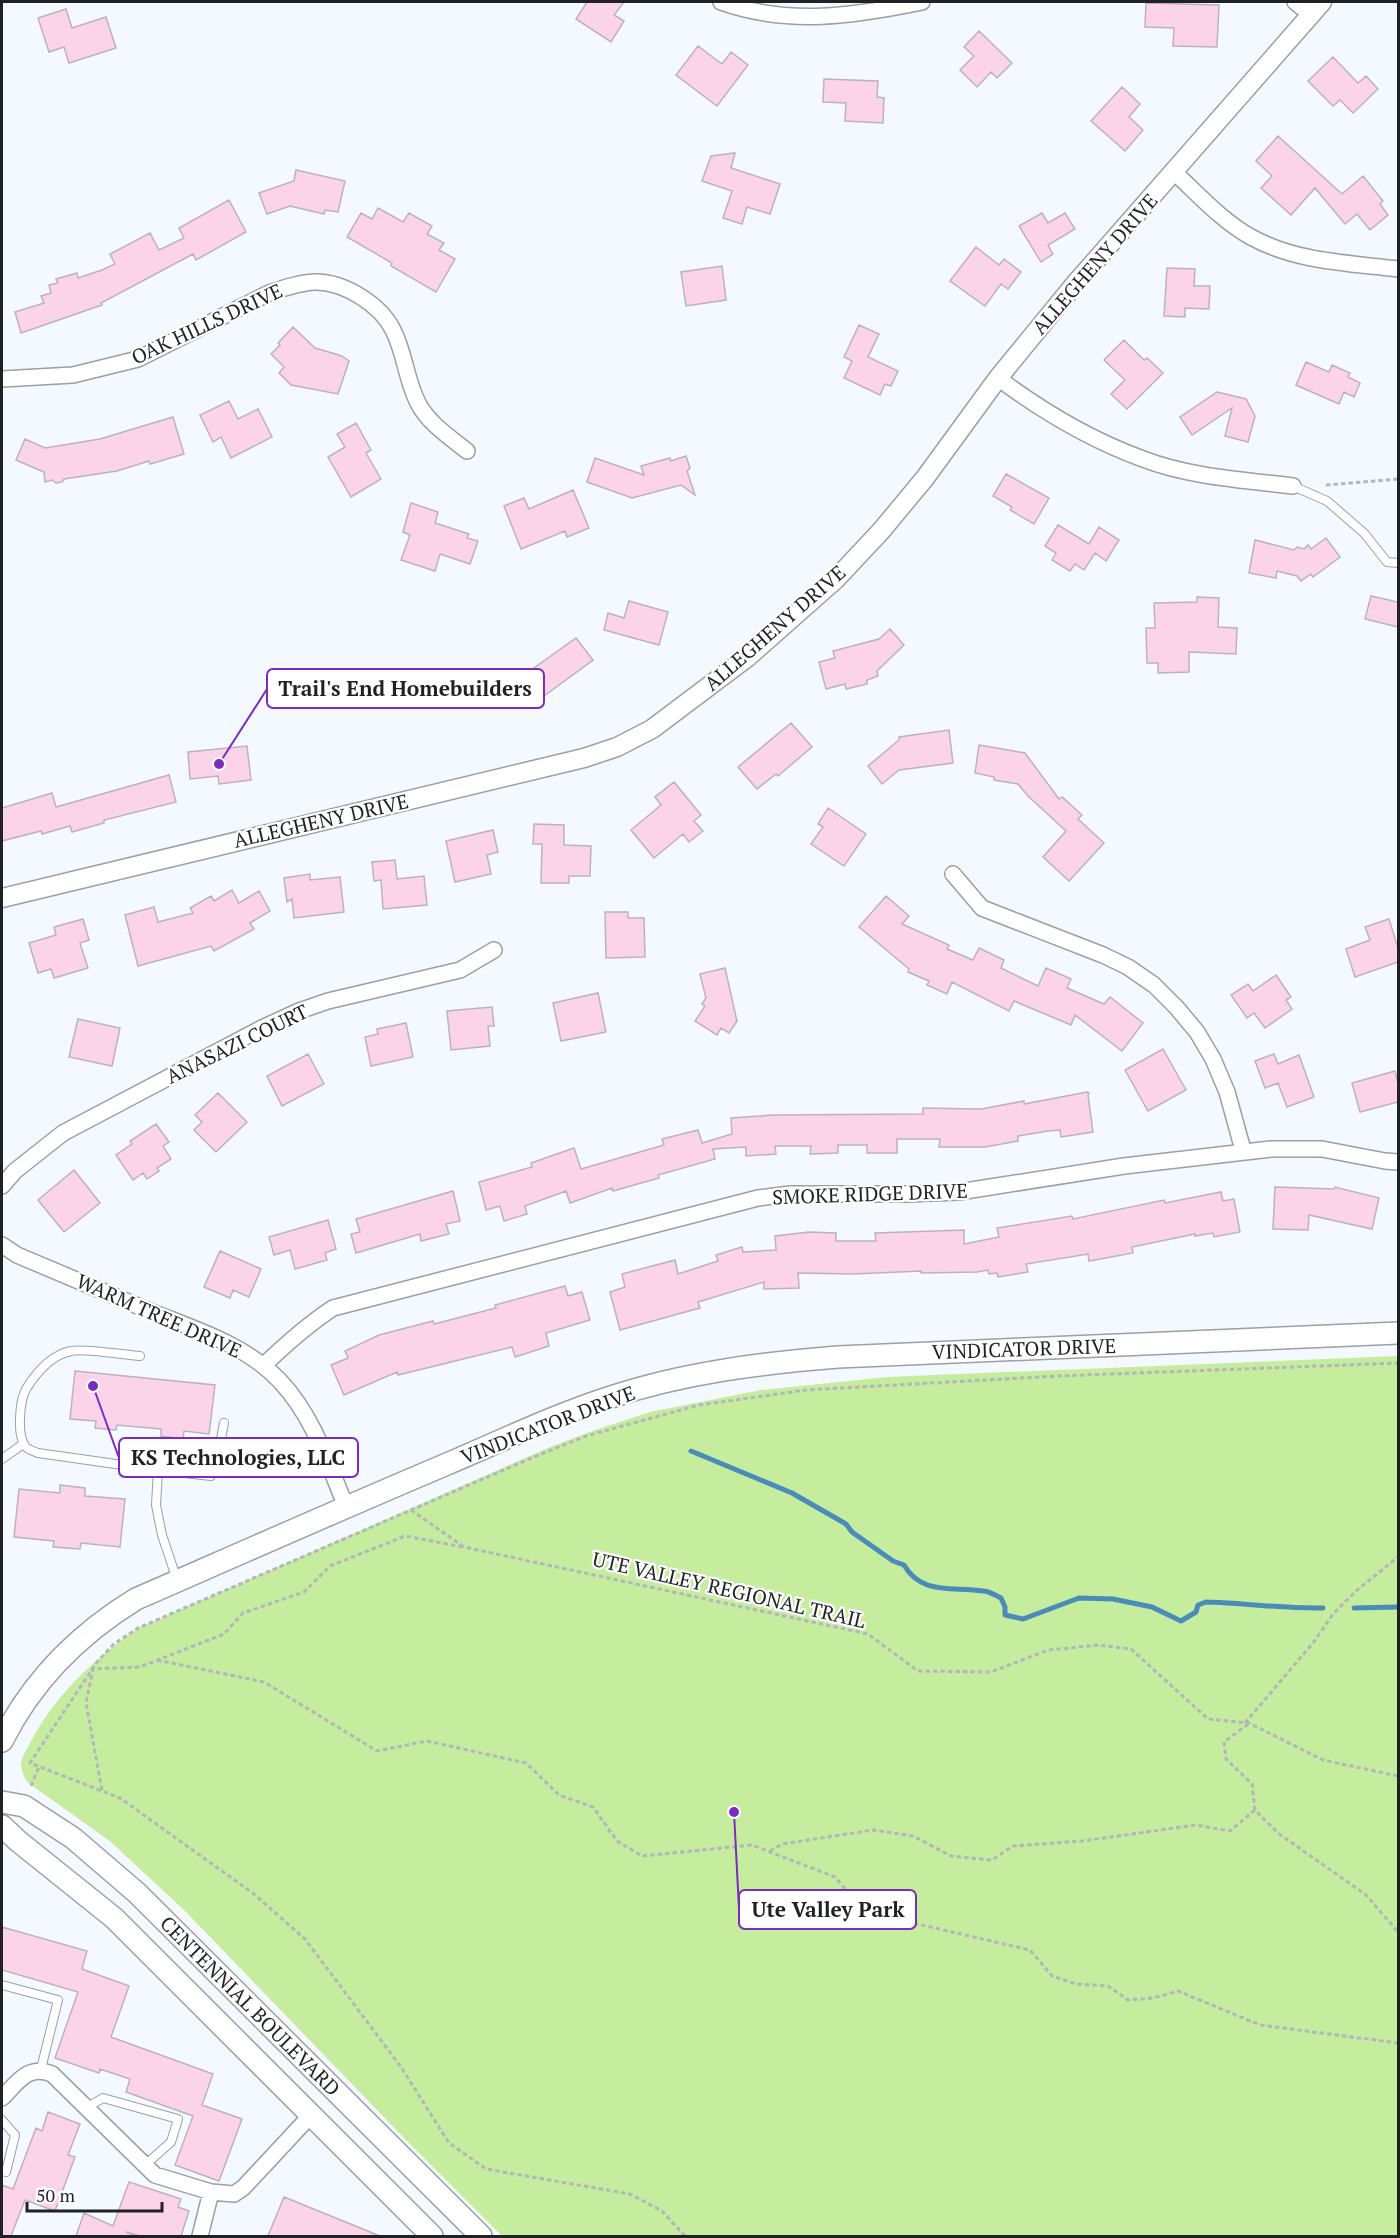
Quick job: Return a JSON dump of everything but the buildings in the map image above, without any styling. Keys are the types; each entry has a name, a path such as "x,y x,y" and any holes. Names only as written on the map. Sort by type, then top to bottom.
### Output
{"main road":[{"name":"VINDICATOR DRIVE","path":"2,1741 40,1682 65,1652 109,1615 136,1599 346,1507 612,1396 666,1382 773,1362 838,1357 1398,1333"},
{"name":"CENTENNIAL BOULEVARD","path":"2,1802 24,1806 73,1838 137,1893 481,2236"},
{"name":"CENTENNIAL BOULEVARD","path":"2,1826 114,1918 432,2236"}],"street":[{"path":"721,2 756,11 819,18 866,13 922,2"},
{"path":"1295,2 1316,8"},
{"name":"ALLEGHENY DRIVE","path":"2,898 584,758 617,747 652,729 749,656 835,580 881,531 925,478 998,378 1075,284 1316,8"},
{"path":"1174,172 1226,219 1250,236 1275,249 1308,258 1398,269"},
{"name":"OAK HILLS DRIVE","path":"2,379 73,375 138,359 269,293 291,285 315,282 341,287 361,297 379,311 393,328 419,406 440,429 467,451"},
{"path":"998,378 1038,407 1079,430 1143,460 1199,474 1293,486"},
{"path":"953,874 982,908 1102,955 1128,967 1154,985 1197,1032 1213,1059 1227,1092 1243,1150"},
{"name":"ANASAZI COURT","path":"2,1186 15,1171 63,1133 262,1028 328,1001 460,970 494,950"},
{"name":"SMOKE RIDGE DRIVE","path":"264,1365 290,1339 333,1308 758,1198 790,1194 959,1192 1243,1150 1322,1149 1398,1162"},
{"name":"WARM TREE DRIVE","path":"2,1245 17,1255 219,1340 264,1365 298,1404 314,1431 346,1507"},
{"path":"2,2098 29,2072 41,2069 52,2074 155,2175 211,2192 234,2194 243,2188 311,2115"},
{"path":"200,2236 211,2192"}],"lane":[{"path":"1293,486 1327,501 1364,533 1387,562 1398,563"},
{"path":"140,1356 71,1350 52,1358 40,1369 25,1391 20,1421 23,1444 28,1449 38,1452 211,1476 215,1470 221,1447 224,1423"},
{"path":"2,1460 23,1444"},
{"path":"158,1470 156,1505 162,1535 177,1581"},
{"path":"2,1985 58,2000 41,2069"},
{"path":"86,2108 103,2098 178,2119 171,2142 145,2165"},
{"path":"2,2120 15,2135 6,2172 2,2171"}],"path":[{"path":"1323,485 1398,479"},
{"path":"685,2236 662,2211 630,2194 486,2169 449,2144 401,2067 304,1939 254,1894 120,1798 30,1763 93,1669 114,1644 138,1628 586,1436 699,1405 806,1390 1045,1377 1398,1364"},
{"name":"UTE VALLEY REGIONAL TRAIL","path":"411,1510 464,1547 868,1634 918,1671 991,1672 1048,1650 1098,1645 1131,1649 1208,1719 1247,1723 1323,1760 1398,1776"},
{"path":"93,1669 140,1667 224,1634 243,1613 304,1592 330,1566 405,1536 464,1547"},
{"path":"1398,1557 1356,1591 1333,1614 1313,1643 1247,1723 1224,1742 1226,1759 1252,1784 1255,1810 1278,1833 1366,1895 1398,1932"},
{"path":"158,1660 264,1682 377,1751 427,1741 526,1763 559,1795 593,1807 616,1841 642,1856 752,1845 835,1877 852,1898 900,1920 1030,1950 1052,1976 1076,1984 1108,1986 1128,2000 1153,1998 1178,1991 1260,2025 1398,2043"},
{"path":"93,1669 86,1702 102,1791"},
{"path":"31,1786 39,1767"},
{"path":"769,1852 782,1844 873,1830 913,1836 951,1856 992,1860 1013,1846 1083,1840 1195,1825 1230,1831 1255,1810"}],"green space":[{"path":"1398,1356 1398,2236 502,2236 185,1911 111,1842 27,1782 22,1771 21,1761 24,1754 51,1709 63,1694 90,1666 137,1629 550,1447 650,1412 761,1390 887,1377"}],"waterway":[{"path":"691,1451 792,1493 846,1524 852,1532 893,1561 904,1565 911,1575 929,1586 990,1592 1001,1598 1005,1607 1005,1615 1023,1619 1079,1598 1113,1599 1152,1607 1181,1621 1196,1612 1198,1605 1206,1602 1323,1608"},
{"path":"1354,1608 1398,1607"}],"place":[{"name":"Trail's End Homebuilders","path":"219,764"},
{"name":"KS Technologies, LLC","path":"93,1386"},
{"name":"Ute Valley Park","path":"734,1812"}]}
